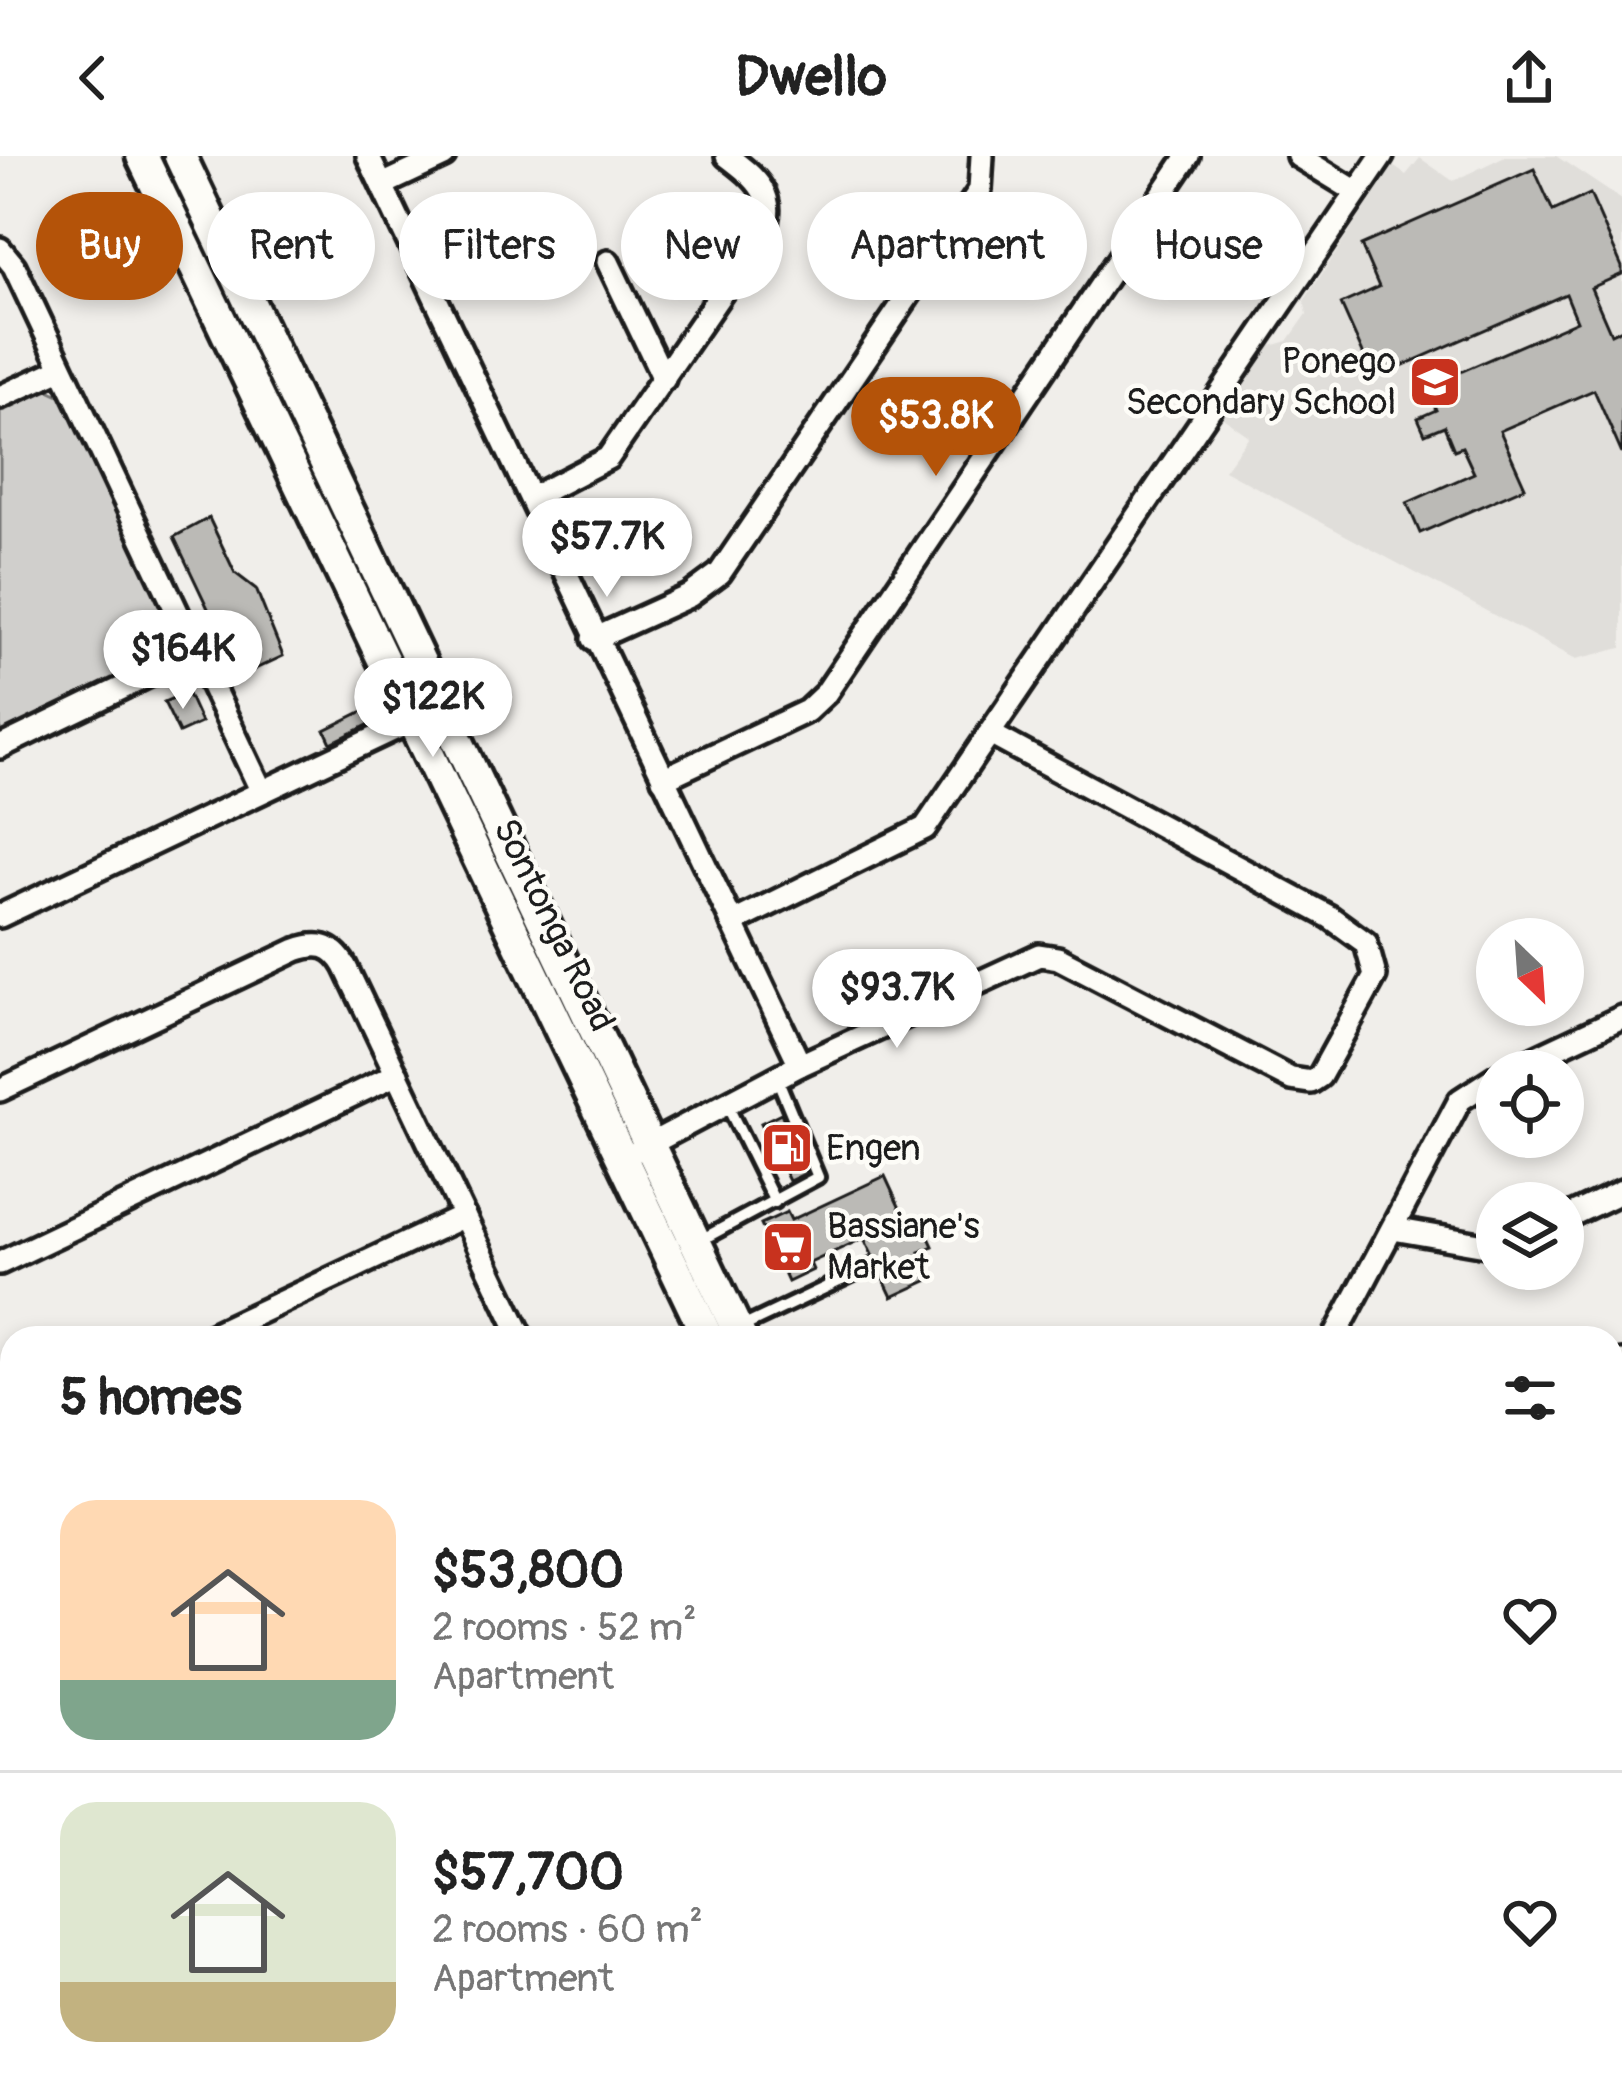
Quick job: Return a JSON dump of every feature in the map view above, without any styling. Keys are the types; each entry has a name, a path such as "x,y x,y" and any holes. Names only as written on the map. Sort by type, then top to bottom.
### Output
{"main road":[{"name":"Sontonga Road","path":"142,156 622,1159 724,1326"},
{"name":"Sontonga Road","path":"180,156 652,1144 726,1326"}],"street":[{"path":"368,156 800,1066"},
{"path":"382,185 444,156"},
{"path":"531,498 604,461 767,222 770,208 760,184 727,156"},
{"path":"594,639 688,596 719,573 980,190 982,156"},
{"path":"663,779 807,711 826,693 1188,156"},
{"path":"1298,156 1357,193"},
{"path":"732,922 925,828 1382,156"},
{"path":"0,249 14,266 261,790"},
{"path":"608,262 664,379"},
{"path":"0,397 61,368"},
{"path":"0,747 196,652"},
{"path":"0,916 443,706"},
{"path":"622,1159 800,1066 1039,955 1058,958 1301,1083 1320,1076 1375,976 1372,954 1356,933 992,735"},
{"path":"0,1090 296,950 321,945 339,955 516,1326"},
{"path":"1552,1050 1622,1017"},
{"path":"0,1263 397,1074"},
{"path":"1340,1326 1460,1100 1476,1090"},
{"path":"1584,1209 1622,1191"},
{"path":"230,1326 464,1216"},
{"path":"1393,1229 1476,1243"}],"lane":[{"path":"696,1243 818,1175 777,1078"},
{"path":"728,1105 775,1202"},
{"path":"748,1326 871,1266"}],"shaded area":[{"name":"Ponego Secondary School","path":"1505,156 1556,156 1622,200 1622,648 1576,659 1224,470 1249,436 1223,418 1271,346 1288,341 1307,314 1304,301 1393,166 1406,175 1420,158 1453,181"},
{"path":"42,387 68,399 176,636 161,659 0,735 0,407"}],"building":[{"path":"1534,169 1553,211 1590,194 1622,267 1622,274 1591,288 1611,334 1622,329 1622,454 1594,390 1500,431 1525,487 1420,533 1407,503 1474,473 1462,447 1454,450 1444,426 1425,434 1418,418 1436,410 1426,387 1577,321 1566,294 1374,378 1341,304 1379,287 1361,245"},
{"path":"209,518 235,573 256,589 283,656 240,676 174,537"},
{"path":"187,692 201,723 179,733 164,702"},
{"path":"377,704 388,715 331,743 325,730"},
{"path":"781,1113 806,1173 789,1181 761,1123"},
{"path":"885,1176 909,1228 922,1222 933,1246 920,1252 933,1278 892,1297 864,1238 810,1263 813,1270 788,1282 761,1224 787,1212 791,1220"}],"place":[{"name":"Ponego Secondary School","path":"1435,382"},
{"name":"Engen","path":"787,1148"},
{"name":"Bassiane's Market","path":"788,1247"}]}
